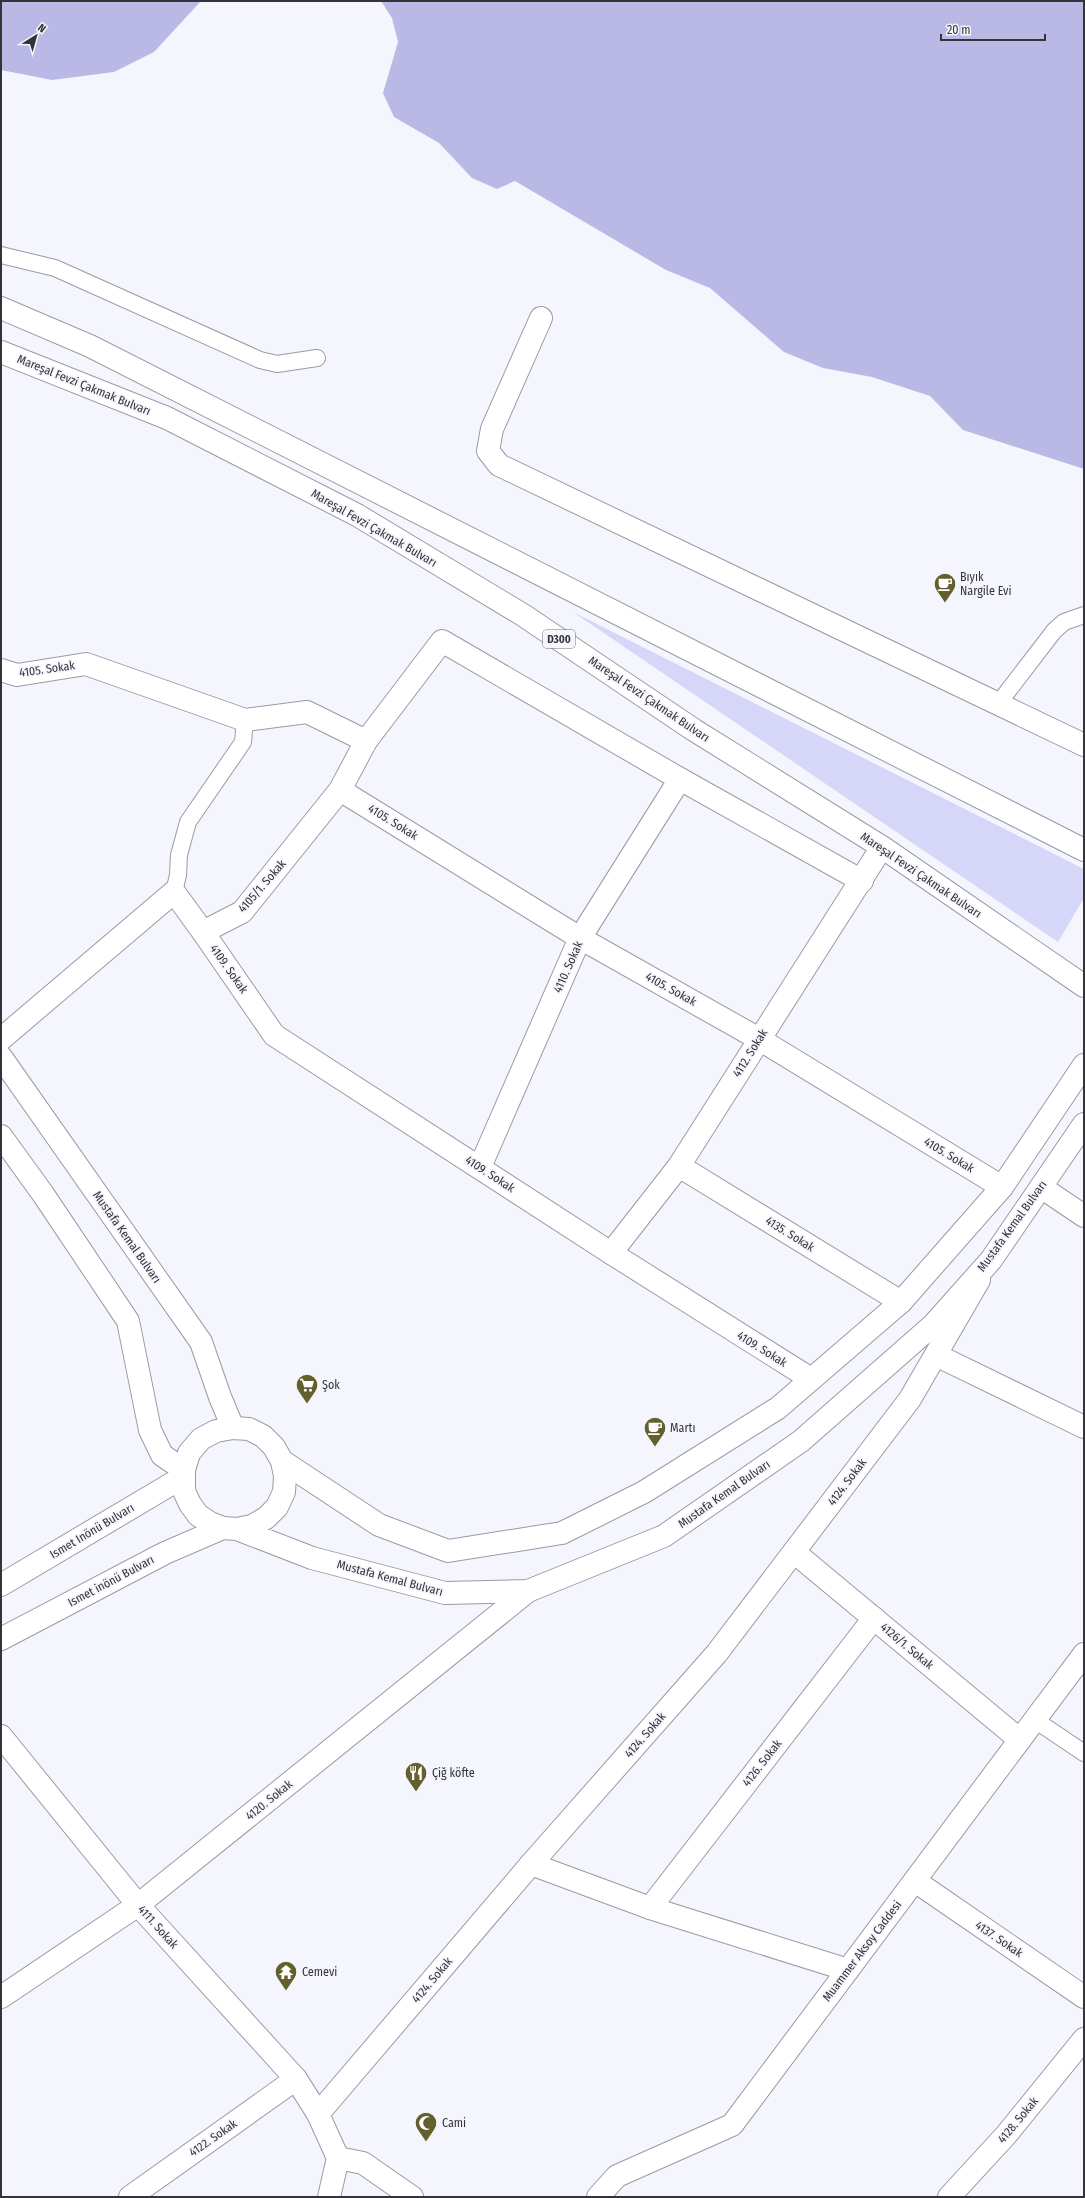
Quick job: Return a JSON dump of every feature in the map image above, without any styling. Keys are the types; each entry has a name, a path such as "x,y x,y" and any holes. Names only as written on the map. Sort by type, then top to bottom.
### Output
{"main road":[{"path":"1,308 90,346 1084,850"},
{"path":"541,318 492,429 488,451 499,465 1084,745"},
{"name":"Mareşal Fevzi Çakmak Bulvarı","path":"1,352 167,418 357,515 523,615 694,730 882,847 1084,986"},
{"name":"4105/1. Sokak","path":"203,932 242,912 340,790 366,741 442,641 680,779"},
{"name":"4105. Sokak","path":"1,670 16,675 86,664 245,720 307,712 366,741"},
{"path":"680,779 862,880"},
{"name":"4110. Sokak","path":"480,1167 580,938 680,779"},
{"name":"4105. Sokak","path":"340,790 580,938 759,1038 1002,1187"},
{"name":"4112. Sokak","path":"611,1254 679,1166 759,1038 882,847"},
{"path":"1,1039 174,892 203,932"},
{"name":"4109. Sokak","path":"203,932 274,1035 480,1167 611,1254 811,1379"},
{"name":"Mustafa Kemal Bulvarı","path":"1,1057 201,1342 220,1397 233,1428"},
{"path":"282,1461 379,1525 448,1551 562,1533 644,1492 778,1408 901,1302 1002,1187 1084,1065"},
{"name":"Mustafa Kemal Bulvarı","path":"230,1529 312,1558 445,1593 528,1590 664,1536 801,1441 933,1325 991,1260 1084,1124"},
{"path":"2,1141 43,1194 128,1321 150,1430 162,1455 183,1473"},
{"name":"4135. Sokak","path":"679,1166 901,1302"},
{"path":"1041,1187 1084,1216"},
{"name":"4124. Sokak","path":"318,2114 531,1864 718,1653 910,1399 991,1260"},
{"path":"936,1355 1084,1427"},
{"path":"233,1428 249,1429 263,1436 274,1447 282,1461 285,1476 284,1492 277,1507 266,1518 252,1526 230,1529 210,1523 198,1515 190,1504 184,1491 183,1473 189,1453 201,1439 216,1430 233,1428"},
{"name":"Ismet Inönü Bulvarı","path":"1,1585 183,1473"},
{"name":"Ismet inönü Bulvarı","path":"1,1638 165,1553 230,1529"},
{"name":"4126/1. Sokak","path":"794,1552 1020,1740"},
{"name":"4120. Sokak","path":"1,1997 138,1906 528,1590"},
{"name":"4126. Sokak","path":"650,1908 874,1618"},
{"name":"Muammer Aksoy Caddesi","path":"598,2197 616,2176 732,2125 1084,1654"},
{"name":"4111. Sokak","path":"1,1736 138,1906 296,2079 318,2114"},
{"path":"531,1864 650,1908 848,1970"},
{"name":"4137. Sokak","path":"915,1880 1084,1997"},
{"name":"4128. Sokak","path":"949,2197 1006,2135 1084,2039"},
{"name":"4122. Sokak","path":"130,2197 296,2079"},
{"path":"318,2114 338,2158 329,2197"},
{"path":"338,2158 363,2163 412,2197"}],"lane":[{"path":"1,255 55,268 260,360 277,364 317,358"},
{"path":"998,704 1054,631 1064,622 1084,615"},
{"path":"174,892 178,875 179,855 188,822 243,742 245,720"},
{"path":"1035,1720 1084,1752"}],"shaded area":[{"path":"1,1 201,1 154,52 114,72 52,80 1,70"},
{"path":"381,1 1084,1 1084,469 963,430 930,396 872,377 823,368 784,352 710,288 666,270 515,181 497,189 472,178 439,143 394,117 383,93 398,42 392,18"},
{"path":"573,612 1084,869 1084,898 1058,942"}],"place":[{"name":"Bıyık Nargile Evi","path":"945,604"},
{"name":"Şok","path":"307,1404"},
{"name":"Martı","path":"655,1448"},
{"name":"Çiğ köfte","path":"416,1792"},
{"name":"Cemevi","path":"286,1992"},
{"name":"Cami","path":"426,2142"}]}
